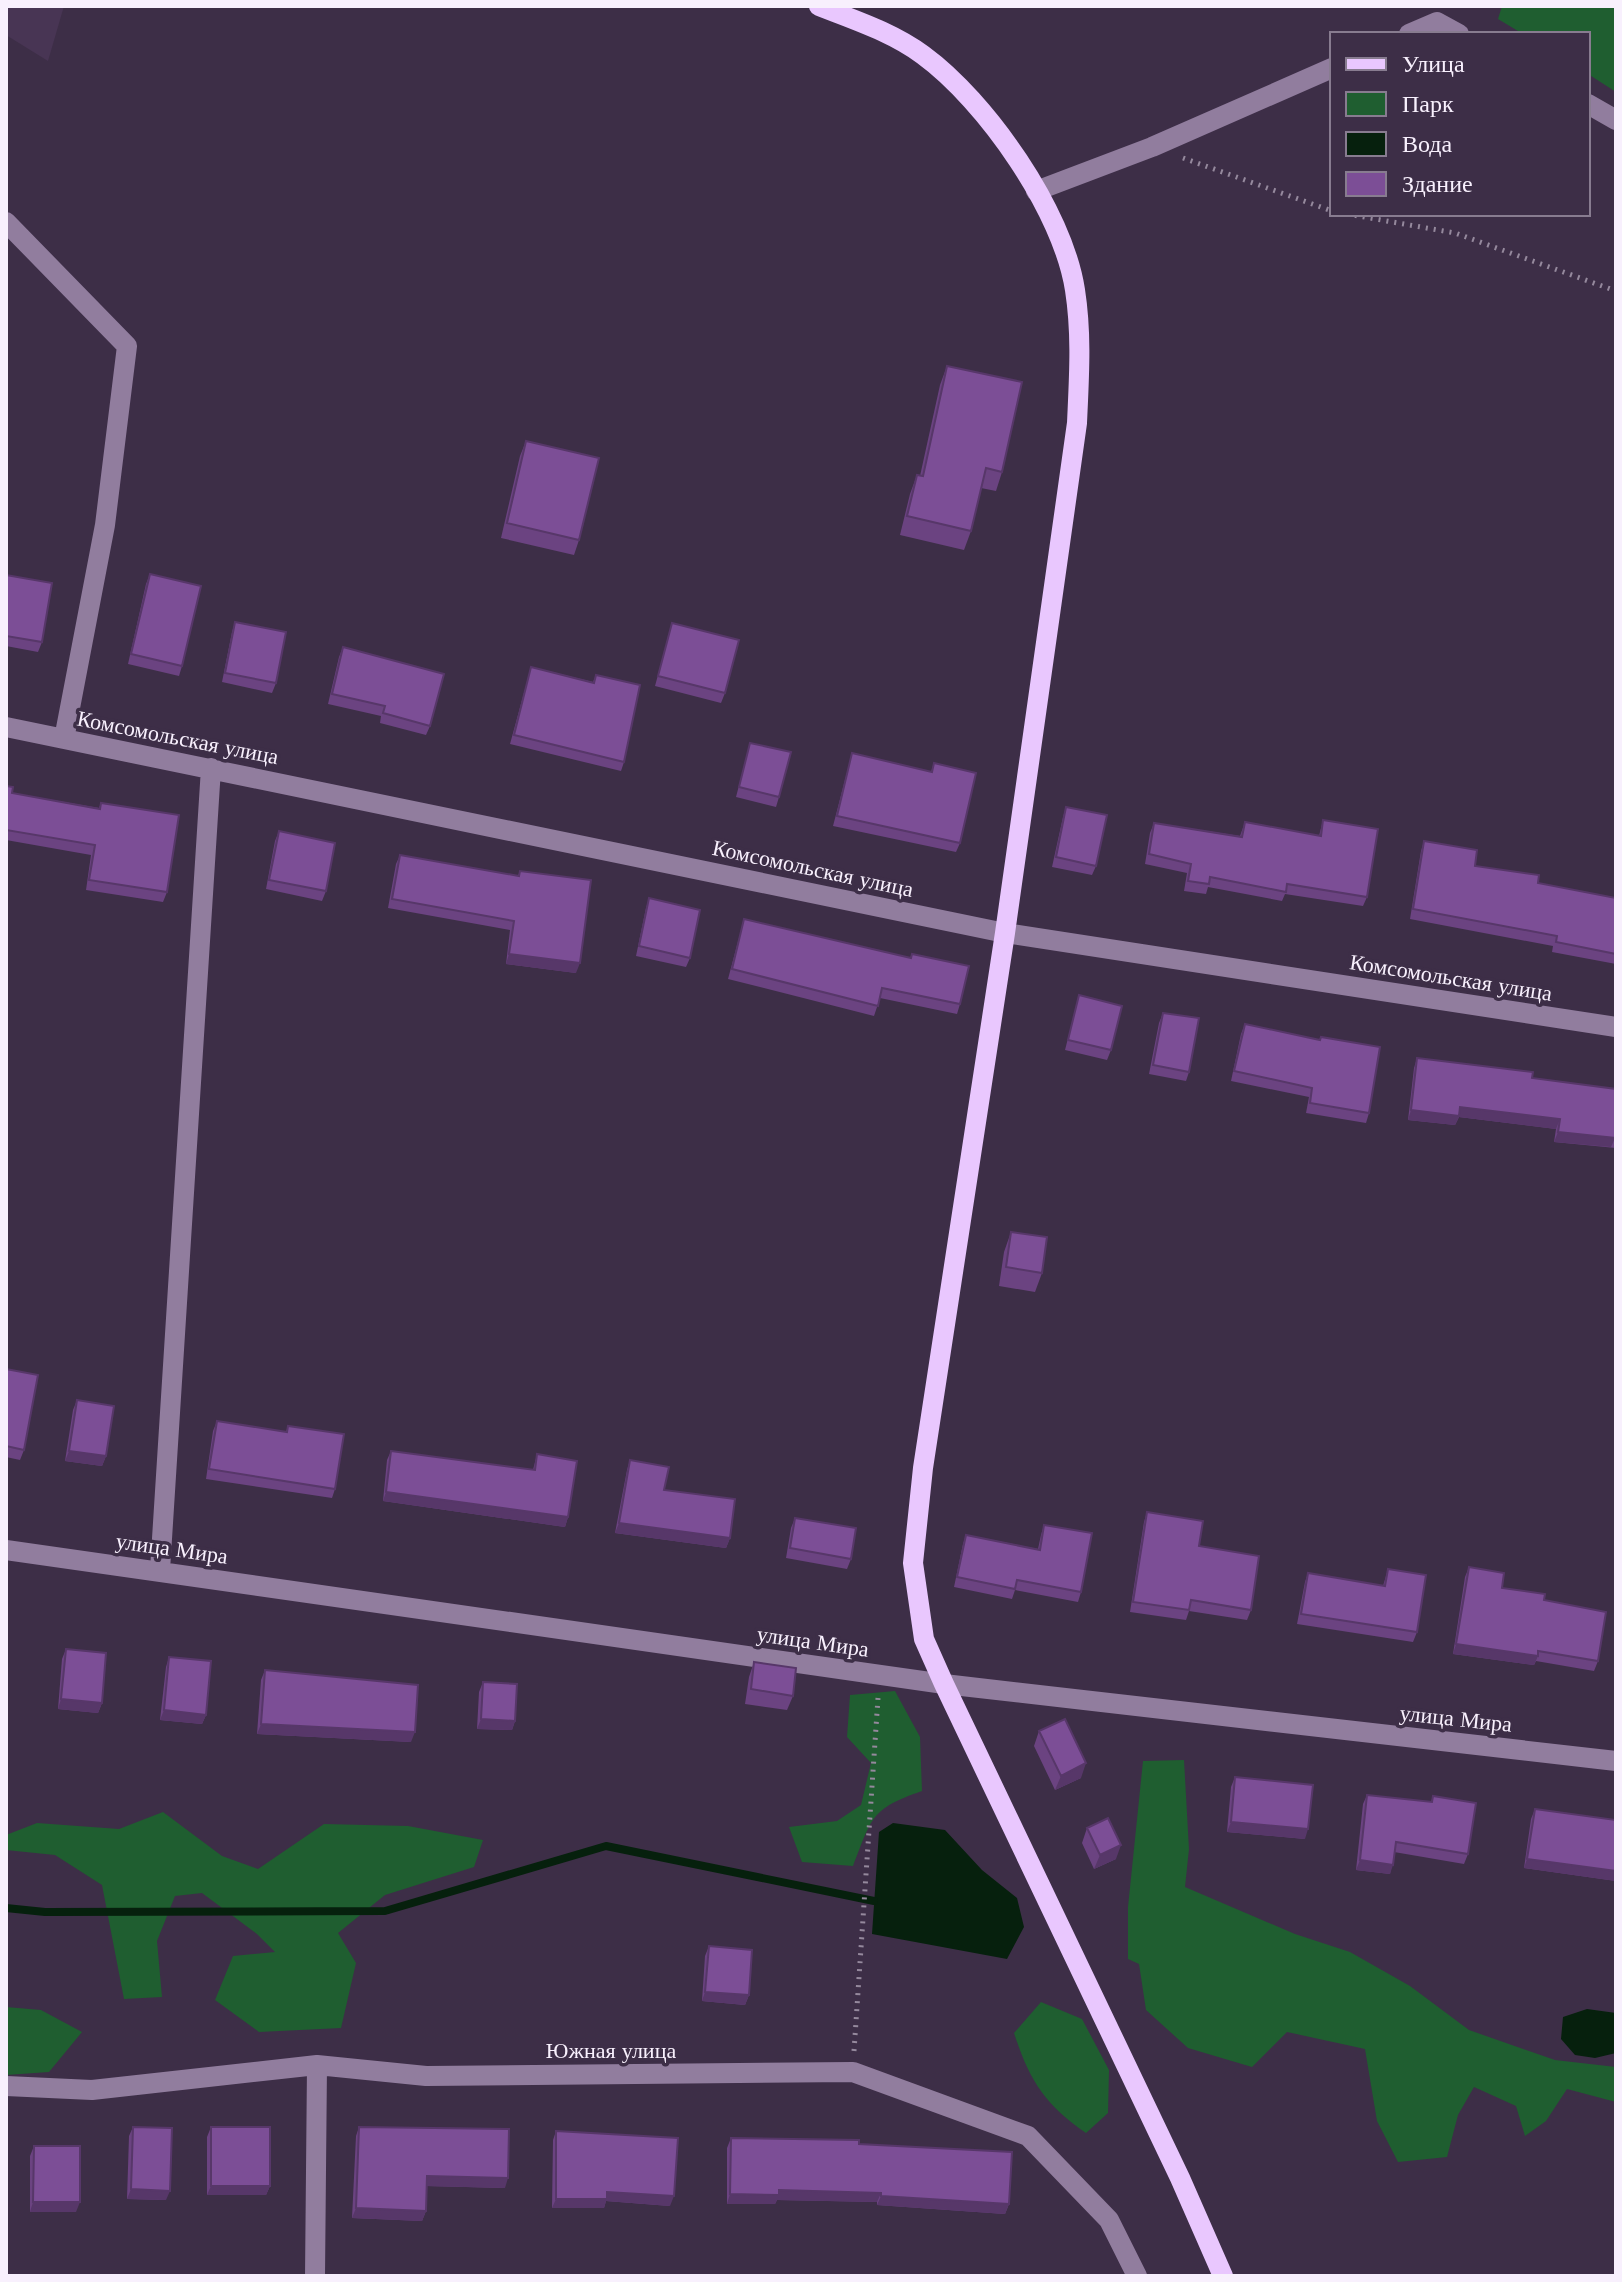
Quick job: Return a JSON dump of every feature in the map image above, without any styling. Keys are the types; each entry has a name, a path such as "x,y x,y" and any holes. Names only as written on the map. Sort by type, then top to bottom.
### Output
{"main road":[{"path":"819,6 900,41 921,53 963,88 995,126 1036,191 1059,238 1074,286 1081,344 1077,423 1005,933 923,1468 913,1563 924,1639 1180,2178 1223,2276"}],"street":[{"path":"1414,32 1437,22 1455,32"},
{"path":"1036,191 1152,147 1330,69"},
{"path":"1590,105 1616,120"},
{"path":"6,222 127,346 105,525 64,739"},
{"name":"Комсомольская улица","path":"6,727 1005,933 1616,1027"},
{"path":"160,1570 211,768"},
{"name":"улица Мира","path":"6,1550 944,1684 1616,1761"},
{"path":"315,2276 317,2065"},
{"name":"Южная улица","path":"6,2086 92,2090 317,2065 426,2076 853,2072 1028,2136 1109,2220 1137,2276"}],"path":[{"path":"1152,147 1330,210"},
{"path":"1358,216 1455,233 1616,291"},
{"path":"853,2072 879,1675"}],"shaded area":[{"path":"6,6 64,6 48,61 6,35"}],"green space":[{"path":"1502,6 1616,6 1616,92 1590,75 1590,32 1520,32 1498,19"},
{"path":"895,1691 920,1737 922,1791 892,1804 875,1817 853,1866 802,1862 789,1827 837,1821 861,1805 871,1763 847,1737 850,1695"},
{"path":"1184,1760 1189,1849 1185,1887 1295,1934 1350,1952 1410,1986 1469,2030 1555,2060 1616,2067 1616,2102 1567,2089 1546,2121 1525,2136 1516,2106 1474,2087 1458,2115 1447,2157 1398,2162 1377,2121 1365,2049 1287,2032 1252,2067 1188,2048 1146,2010 1139,1964 1128,1959 1128,1907 1143,1761"},
{"path":"163,1812 222,1856 258,1869 324,1824 408,1826 483,1840 474,1867 385,1895 338,1933 356,1963 341,2028 259,2032 215,2000 233,1956 275,1952 257,1934 202,1893 175,1896 157,1941 162,1997 124,1999 102,1885 55,1855 6,1850 6,1835 37,1823 119,1829"},
{"path":"1041,2002 1082,2019 1109,2070 1108,2113 1086,2133 1060,2112 1040,2090 1014,2033"},
{"path":"6,2007 41,2010 82,2032 49,2072 6,2075"}],"water":[{"path":"893,1823 945,1830 982,1870 1017,1898 1024,1927 1007,1959 872,1934 879,1832"},
{"path":"1587,2009 1616,2013 1616,2053 1595,2058 1575,2055 1561,2039 1563,2017"}],"building":[{"path":"947,366 1022,382 1002,472 986,468 971,531 907,516 917,475 923,476"},
{"path":"526,441 599,458 579,540 507,523"},
{"path":"150,574 201,586 182,666 131,654"},
{"path":"6,575 52,583 42,642 6,636"},
{"path":"235,622 286,632 276,683 225,673"},
{"path":"672,623 739,640 725,693 658,676"},
{"path":"343,647 444,674 430,726 383,713 385,706 332,694"},
{"path":"531,667 594,683 596,675 640,685 624,762 514,735"},
{"path":"750,743 791,752 779,797 739,787"},
{"path":"852,753 932,772 934,763 976,773 960,843 837,816"},
{"path":"6,786 13,787 12,793 100,809 101,803 179,815 167,892 89,880 95,845 6,830"},
{"path":"1066,807 1107,815 1096,866 1056,857"},
{"path":"1323,820 1378,829 1367,897 1287,884 1286,892 1210,877 1209,884 1188,881 1191,864 1149,854 1154,823 1242,837 1245,822 1321,836"},
{"path":"279,831 335,843 326,891 269,880"},
{"path":"1424,841 1477,850 1475,866 1539,875 1538,883 1616,898 1616,954 1556,942 1557,936 1413,909"},
{"path":"400,855 519,876 520,871 591,880 580,963 509,954 514,921 392,899"},
{"path":"649,898 700,910 690,958 639,946"},
{"path":"744,919 911,958 912,954 969,966 960,1004 882,988 878,1006 732,969"},
{"path":"1079,995 1122,1006 1111,1050 1068,1040"},
{"path":"1163,1013 1199,1018 1189,1072 1153,1065"},
{"path":"1245,1024 1320,1040 1321,1037 1380,1047 1369,1113 1310,1103 1312,1088 1234,1071"},
{"path":"1417,1058 1533,1072 1532,1078 1616,1089 1616,1138 1558,1132 1560,1119 1460,1107 1459,1116 1411,1110"},
{"path":"1011,1232 1047,1237 1042,1273 1006,1267"},
{"path":"6,1369 38,1375 24,1450 6,1446"},
{"path":"77,1400 114,1406 106,1456 69,1451"},
{"path":"217,1421 287,1432 288,1426 344,1434 335,1489 209,1469"},
{"path":"391,1451 535,1470 537,1454 577,1461 568,1517 386,1492"},
{"path":"630,1460 669,1467 664,1490 735,1499 730,1538 619,1523"},
{"path":"1147,1512 1203,1521 1199,1546 1259,1556 1251,1610 1191,1600 1189,1610 1133,1602"},
{"path":"795,1518 856,1528 851,1559 790,1548"},
{"path":"1044,1525 1092,1533 1081,1592 1017,1580 1015,1589 957,1577 966,1535 1040,1550"},
{"path":"1469,1567 1504,1573 1502,1588 1545,1594 1544,1600 1606,1612 1598,1661 1538,1651 1538,1656 1456,1644"},
{"path":"1388,1569 1426,1575 1417,1632 1301,1614 1308,1573 1385,1586"},
{"path":"66,1649 106,1653 102,1703 61,1699"},
{"path":"169,1657 211,1661 206,1715 164,1710"},
{"path":"754,1662 796,1668 793,1696 751,1689"},
{"path":"265,1670 418,1685 415,1732 261,1724"},
{"path":"483,1682 517,1684 515,1721 481,1719"},
{"path":"1065,1719 1086,1763 1061,1776 1039,1731"},
{"path":"1235,1777 1313,1785 1308,1829 1231,1822"},
{"path":"1367,1795 1432,1802 1433,1796 1476,1803 1468,1854 1396,1842 1393,1865 1360,1860"},
{"path":"1535,1809 1616,1820 1616,1871 1527,1859"},
{"path":"1108,1818 1121,1845 1100,1855 1087,1828"},
{"path":"709,1946 752,1950 749,1995 705,1992"},
{"path":"133,2127 172,2128 170,2191 131,2189"},
{"path":"211,2127 270,2127 270,2186 211,2186"},
{"path":"359,2127 509,2129 508,2178 427,2176 426,2211 356,2208"},
{"path":"556,2131 678,2138 674,2196 607,2192 607,2199 556,2199"},
{"path":"731,2138 859,2140 859,2144 1012,2152 1009,2204 881,2196 881,2193 779,2190 779,2195 730,2194"},
{"path":"34,2146 80,2146 80,2202 33,2202"}],"waterway":[{"path":"6,1908 45,1912 385,1911 606,1846 874,1901"}]}
